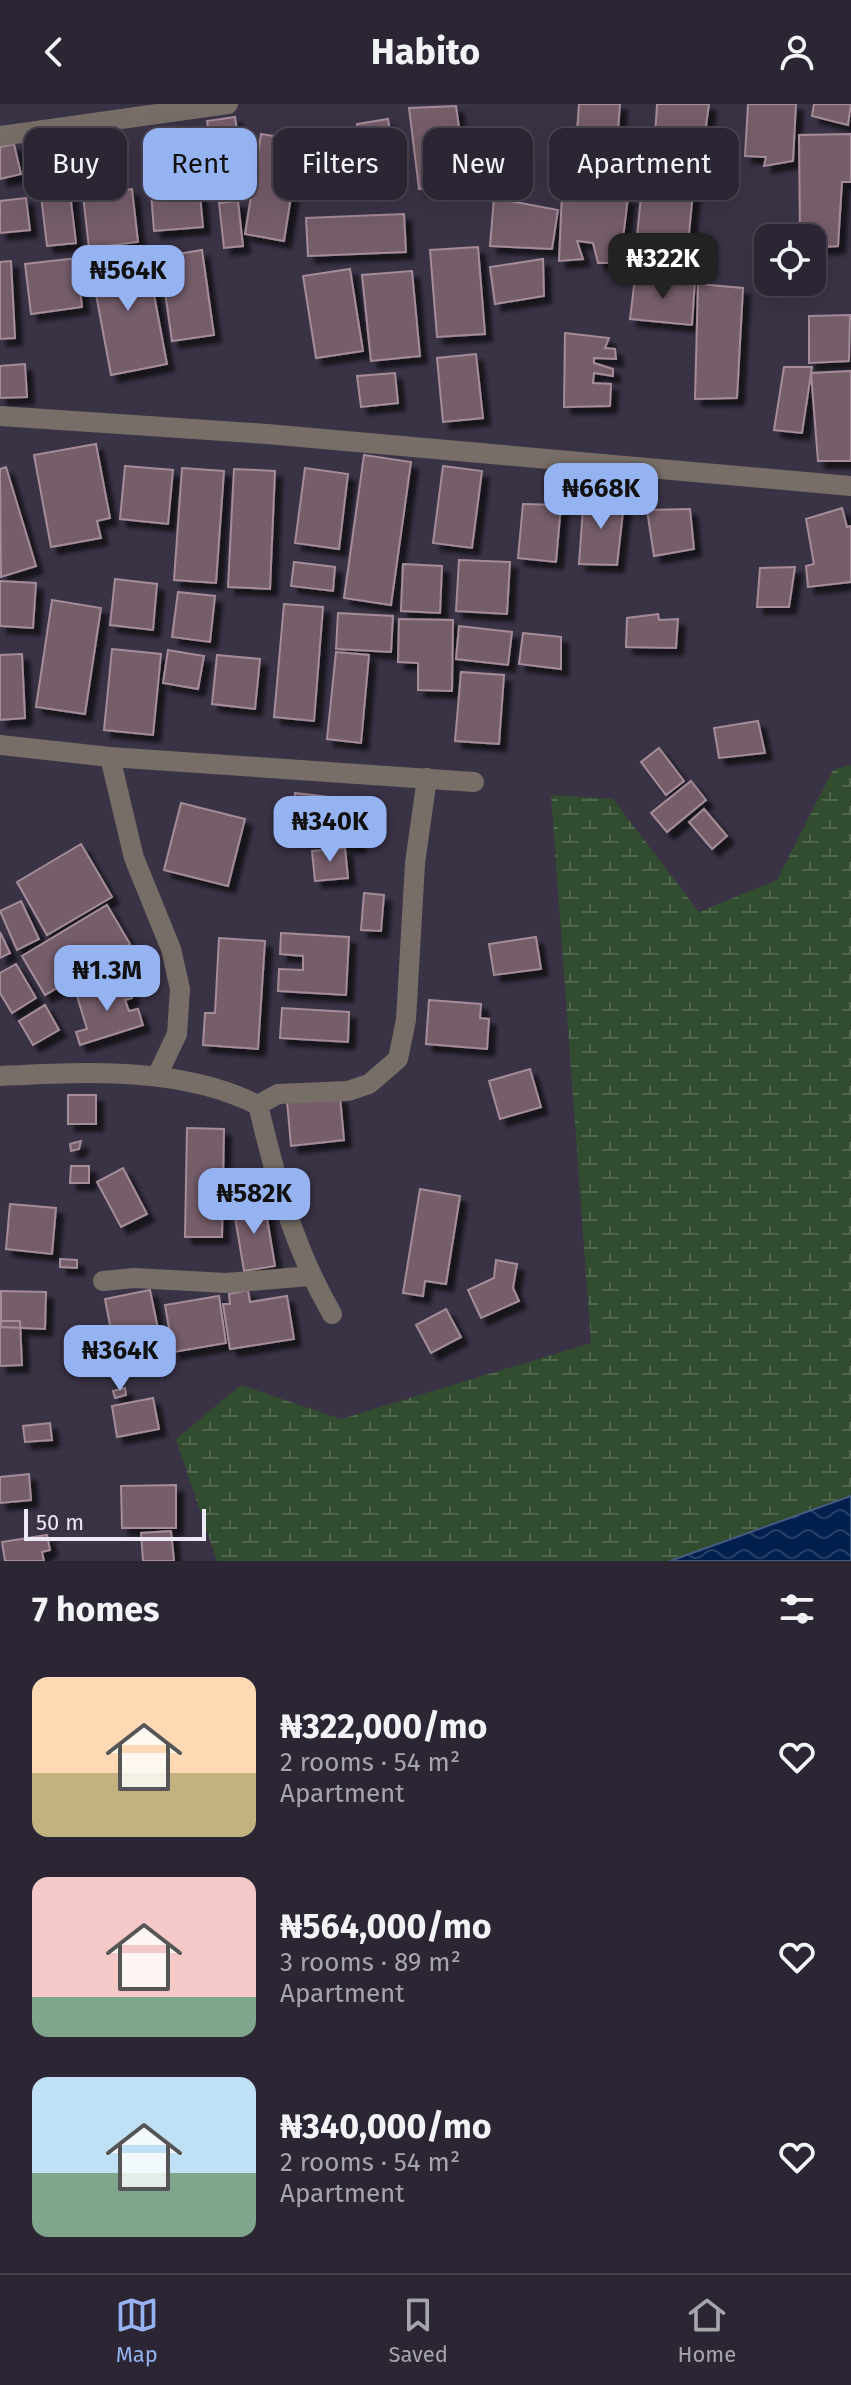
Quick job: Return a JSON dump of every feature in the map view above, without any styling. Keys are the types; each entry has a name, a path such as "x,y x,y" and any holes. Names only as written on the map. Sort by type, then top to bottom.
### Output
{"street":[{"path":"0,136 228,104"},
{"path":"0,416 267,434 851,486"},
{"path":"0,745 110,757 474,782"},
{"path":"110,757 134,858 171,949 180,989 177,1034 157,1076"},
{"path":"258,1105 278,1094 348,1091 369,1084 398,1059 406,1020 415,863 427,778"},
{"path":"0,1076 157,1076 231,1091 258,1105 281,1201 310,1276 332,1314"},
{"path":"103,1281 134,1278 226,1283 310,1276"}],"green space":[{"path":"851,765 851,1496 670,1561 217,1561 176,1439 241,1385 341,1419 591,1343 551,795 613,799 699,912 777,880 833,770"}],"water":[{"path":"851,1496 851,1561 670,1561"}],"building":[{"path":"579,104 620,104 618,128 577,128"},
{"path":"657,104 709,104 706,128 656,128"},
{"path":"748,104 796,104 793,161 764,166 766,157 745,156"},
{"path":"814,104 851,104 848,125 812,116"},
{"path":"456,106 459,128 423,128 423,189 419,189 409,108"},
{"path":"235,117 237,128 208,128 207,121"},
{"path":"388,119 389,128 358,128 357,124"},
{"path":"261,134 273,136 273,200 290,200 284,241 245,234 250,200 257,200 257,159"},
{"path":"851,134 851,182 842,182 838,246 826,247 826,224 800,224 799,135"},
{"path":"14,144 21,174 0,179 0,147"},
{"path":"132,189 138,242 89,248 84,200 127,200 127,190"},
{"path":"26,200 30,230 0,233 0,201"},
{"path":"41,200 71,200 76,243 47,246"},
{"path":"152,200 200,200 203,227 154,231"},
{"path":"494,200 558,210 552,249 490,246"},
{"path":"562,200 628,200 620,263 598,263 593,243 577,241 583,259 559,261"},
{"path":"641,200 692,200 685,274 634,267"},
{"path":"238,201 243,246 224,248 219,203"},
{"path":"404,214 406,252 308,256 306,218"},
{"path":"478,247 485,334 437,337 430,250"},
{"path":"202,250 214,335 172,341 160,257"},
{"path":"146,252 167,364 111,375 90,262"},
{"path":"77,258 82,307 31,314 25,264"},
{"path":"543,259 544,296 495,304 490,267"},
{"path":"11,261 15,338 0,339 0,262"},
{"path":"350,269 363,351 316,358 303,276"},
{"path":"412,271 420,356 371,361 362,275"},
{"path":"635,278 695,280 692,325 630,319"},
{"path":"698,284 743,288 737,398 695,399"},
{"path":"850,315 849,361 809,363 809,316"},
{"path":"565,333 609,338 605,348 615,349 616,359 594,358 594,363 613,369 613,376 594,373 593,383 611,384 610,406 564,407"},
{"path":"476,354 483,418 443,422 437,358"},
{"path":"25,364 27,397 0,398 0,366"},
{"path":"784,367 812,367 802,433 774,430"},
{"path":"851,371 851,461 818,461 811,373"},
{"path":"395,373 398,403 361,407 357,376"},
{"path":"96,444 110,518 97,521 101,538 51,547 34,455"},
{"path":"364,455 411,462 391,605 344,598"},
{"path":"125,466 173,470 168,524 120,519"},
{"path":"443,466 482,471 472,548 433,543"},
{"path":"6,467 36,566 1,577 0,469"},
{"path":"182,468 224,471 216,583 174,580"},
{"path":"305,468 348,474 339,549 295,543"},
{"path":"234,469 275,471 270,589 228,587"},
{"path":"584,494 624,503 617,565 579,564"},
{"path":"523,504 561,505 556,562 518,558"},
{"path":"842,508 847,527 851,526 851,582 808,587 806,566 814,564 806,519"},
{"path":"690,509 694,549 654,556 647,510"},
{"path":"459,560 510,562 507,614 456,611"},
{"path":"294,562 335,567 333,591 291,586"},
{"path":"403,564 442,566 440,613 401,611"},
{"path":"795,567 789,607 757,607 760,568"},
{"path":"115,579 157,584 153,630 110,625"},
{"path":"0,581 36,583 33,628 0,626"},
{"path":"178,592 215,596 210,642 172,637"},
{"path":"52,600 101,608 85,714 36,707"},
{"path":"284,604 323,607 314,721 274,717"},
{"path":"338,613 393,616 391,652 336,649"},
{"path":"658,614 659,620 678,619 676,648 626,647 627,618"},
{"path":"399,619 453,620 452,691 418,690 418,663 398,662"},
{"path":"459,626 512,632 508,665 456,659"},
{"path":"523,633 561,637 561,669 519,664"},
{"path":"112,649 161,654 153,735 104,730"},
{"path":"168,650 204,656 198,689 163,683"},
{"path":"336,652 369,655 361,743 327,739"},
{"path":"22,654 25,718 0,720 0,655"},
{"path":"217,655 260,659 255,709 212,704"},
{"path":"461,672 504,675 499,744 455,741"},
{"path":"758,721 765,753 719,758 714,728"},
{"path":"659,748 684,781 666,795 641,762"},
{"path":"691,781 706,800 667,832 651,813"},
{"path":"295,793 363,801 358,846 290,838"},
{"path":"181,803 245,819 228,886 164,870"},
{"path":"704,809 727,836 712,849 689,822"},
{"path":"81,844 112,897 47,935 17,882"},
{"path":"345,848 348,878 315,881 312,851"},
{"path":"364,893 384,895 381,931 361,930"},
{"path":"21,901 39,939 17,950 0,911"},
{"path":"107,905 130,944 45,995 22,956"},
{"path":"0,932 10,953 0,958"},
{"path":"281,933 349,937 346,995 278,991 279,969 303,970 303,956 280,954"},
{"path":"536,937 541,969 494,975 489,944"},
{"path":"219,938 265,941 258,1049 203,1045 205,1013 215,1013"},
{"path":"16,964 36,998 12,1013 0,993 0,973"},
{"path":"126,980 132,998 125,1000 129,1011 138,1009 143,1025 80,1045 76,1032 87,1029 77,996"},
{"path":"429,1000 481,1004 480,1018 489,1019 487,1049 426,1044"},
{"path":"45,1005 59,1030 33,1045 19,1021"},
{"path":"282,1008 349,1012 348,1042 280,1038"},
{"path":"530,1069 541,1107 500,1119 489,1081"},
{"path":"68,1095 96,1095 96,1124 68,1124"},
{"path":"340,1096 344,1140 291,1146 287,1101"},
{"path":"187,1128 224,1129 222,1237 185,1237"},
{"path":"81,1141 79,1149 71,1151 70,1144"},
{"path":"71,1166 89,1166 89,1183 70,1183"},
{"path":"123,1168 147,1214 121,1227 97,1182"},
{"path":"420,1189 460,1196 446,1284 425,1281 423,1296 403,1293"},
{"path":"264,1200 275,1266 244,1271 233,1205"},
{"path":"10,1204 56,1208 52,1254 6,1249"},
{"path":"60,1259 77,1260 77,1268 60,1267"},
{"path":"496,1260 517,1264 513,1288 519,1301 481,1318 468,1290 494,1278"},
{"path":"150,1290 163,1353 117,1362 105,1299"},
{"path":"248,1290 250,1302 287,1296 294,1339 230,1349 223,1304 230,1304 229,1294"},
{"path":"1,1291 46,1292 45,1329 1,1327"},
{"path":"219,1296 226,1343 173,1352 165,1305"},
{"path":"446,1309 461,1337 431,1353 416,1325"},
{"path":"0,1321 20,1321 22,1365 0,1366"},
{"path":"125,1388 126,1395 115,1398 113,1391"},
{"path":"153,1398 159,1429 117,1437 112,1406"},
{"path":"50,1423 52,1440 25,1442 23,1426"},
{"path":"29,1474 31,1500 0,1503 0,1477"},
{"path":"176,1485 176,1528 122,1528 121,1486"},
{"path":"171,1531 174,1561 143,1561 141,1533"},
{"path":"47,1535 50,1550 42,1552 44,1561 5,1561 2,1542"}]}
